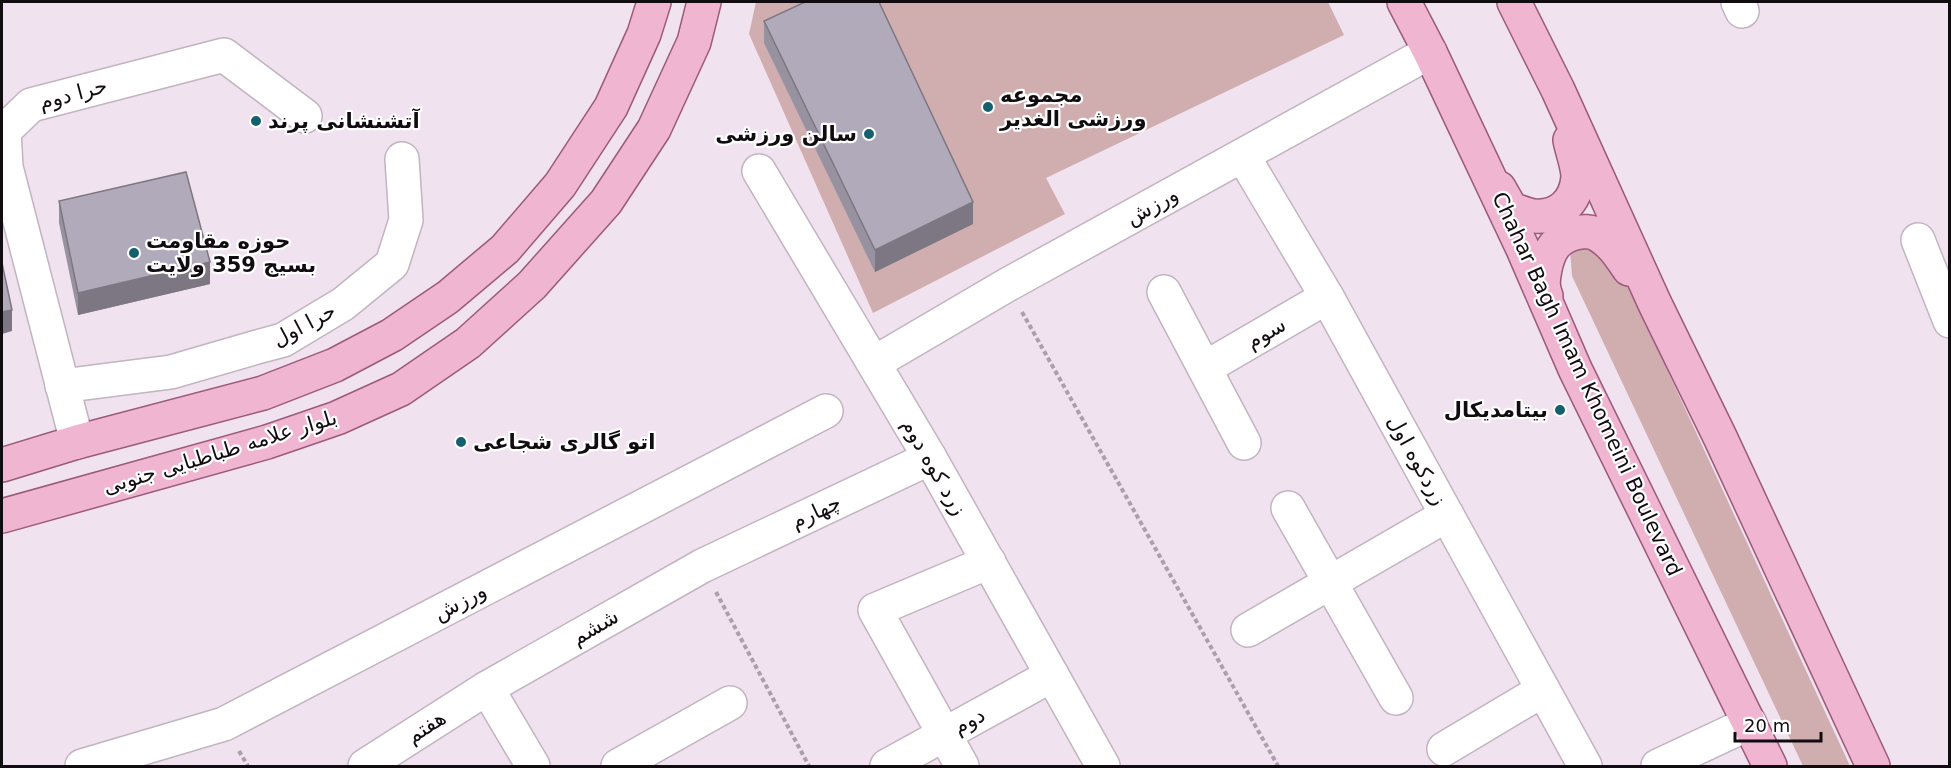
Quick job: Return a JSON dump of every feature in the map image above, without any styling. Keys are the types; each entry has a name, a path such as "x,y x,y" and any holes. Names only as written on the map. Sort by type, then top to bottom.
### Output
{"main road":[{"name":"بلوار علامه طباطبایی جنوبی","path":"2,465 77,442 263,393 334,365 392,335 448,297 505,249 560,185 611,107 644,34 654,2"},
{"name":"بلوار علامه طباطبایی جنوبی","path":"2,516 267,442 337,417 401,389 468,343 532,285 606,202 654,129 694,42 705,2"},
{"name":"Chahar Bagh Imam Khomeini Boulevard","path":"1404,2 1523,249 1575,369 1770,766"},
{"path":"1514,2 1558,90 1655,304 1720,437 1873,766"},
{"path":"1466,130 1511,209 1533,216 1552,215 1565,207 1574,196 1578,175 1558,90"},
{"path":"1575,369 1542,286 1547,256 1553,245 1566,236 1581,231 1596,234 1615,248 1655,304"}],"street":[{"name":"ورزش","path":"874,363 1007,285 1430,52"},
{"name":"حرا دوم","path":"77,442 6,167 4,131 31,105 224,55 305,116"},
{"name":"زردکوه اول","path":"1243,156 1328,297 1585,766"},
{"name":"حرا اول","path":"62,386 171,372 283,340 343,304 392,264 406,220 402,159"},
{"name":"زرد کوه دوم","path":"759,171 930,458 1103,766"},
{"path":"1918,240 1950,321"},
{"path":"1164,291 1244,443"},
{"name":"سوم","path":"1205,368 1328,297"},
{"name":"ورزش","path":"82,766 224,724 826,411"},
{"name":"چهارم","path":"702,566 930,458"},
{"path":"1288,508 1396,698"},
{"path":"1248,630 1448,515"},
{"path":"962,766 875,610 989,562"},
{"name":"ششم","path":"487,688 702,566"},
{"name":"دوم","path":"887,766 1052,675"},
{"path":"487,688 533,766"},
{"name":"هفتم","path":"365,766 487,688"},
{"path":"1444,749 1543,690"},
{"path":"618,766 730,704"},
{"path":"1658,766 1750,723"}],"path":[{"path":"1007,285 1278,766"},
{"path":"702,566 809,766"}],"shaded area":[{"name":"مجموعه ورزشی الغدیر","path":"756,2 1328,2 1344,35 1046,178 1065,214 873,313 749,34"},
{"path":"1581,244 1617,261 1850,766 1803,766 1572,276 1570,249"}],"building":[{"name":"سالن ورزشی","path":"805,2 879,2 973,202 875,250 764,21"},
{"name":"حوزه مقاومت بسیج 359 ولایت","path":"186,172 210,262 78,293 59,201"},
{"path":"2,263 12,310 2,312"}],"place":[{"name":"مجموعه ورزشی الغدیر","path":"988,107"},
{"name":"آتشنشانی پرند","path":"256,121"},
{"name":"سالن ورزشی","path":"869,134"},
{"name":"حوزه مقاومت بسیج 359 ولایت","path":"134,253"},
{"name":"بیتامدیکال","path":"1560,410"},
{"name":"اتو گالری شجاعی","path":"461,442"}]}
